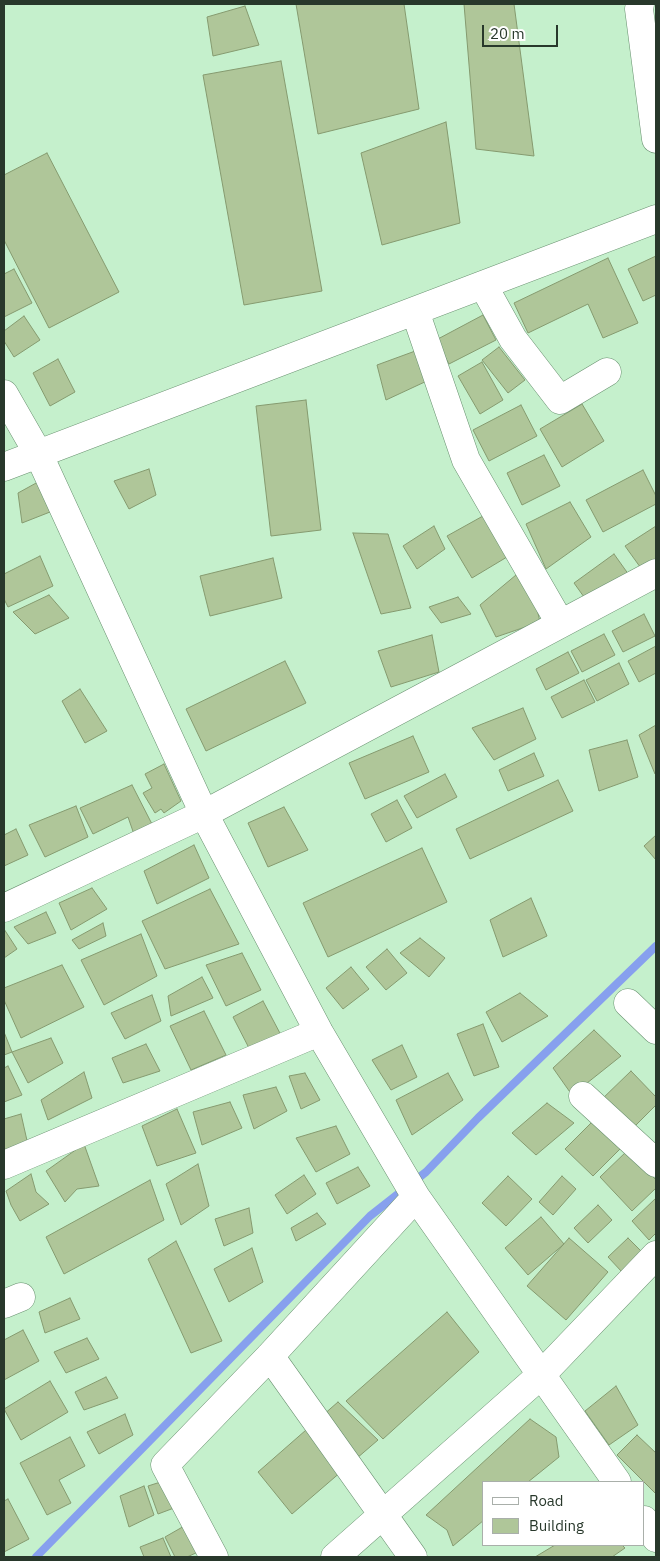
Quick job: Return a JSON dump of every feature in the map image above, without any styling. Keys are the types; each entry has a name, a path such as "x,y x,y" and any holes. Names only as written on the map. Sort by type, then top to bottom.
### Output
{"street":[{"path":"640,4 639,9 656,139"},
{"path":"4,468 656,219"},
{"path":"483,285 513,339 560,400 607,372"},
{"path":"414,311 466,460 560,624"},
{"path":"4,394 39,455 204,814 319,1032 416,1197 617,1481"},
{"path":"4,908 204,814 656,572"},
{"path":"628,1002 656,1030"},
{"path":"4,1165 319,1032"},
{"path":"583,1096 656,1163"},
{"path":"214,1557 166,1465 270,1356 416,1197"},
{"path":"335,1557 542,1374 656,1255"},
{"path":"270,1356 413,1557"},
{"path":"645,1522 656,1538"}],"building":[{"path":"296,4 404,4 419,109 318,134"},
{"path":"464,4 514,4 534,156 476,149"},
{"path":"245,6 259,45 213,56 207,17"},
{"path":"281,61 322,291 244,305 203,75"},
{"path":"446,122 460,223 382,245 361,153"},
{"path":"47,153 119,292 49,328 4,240 4,175"},
{"path":"656,256 656,295 643,301 628,269"},
{"path":"608,258 638,323 603,338 588,304 528,333 514,303"},
{"path":"14,269 32,303 4,317 4,274"},
{"path":"483,315 496,340 449,364 436,340"},
{"path":"24,316 40,340 14,357 4,341 4,331"},
{"path":"499,347 525,380 508,393 482,360"},
{"path":"418,350 429,380 386,400 377,365"},
{"path":"58,359 75,392 50,406 33,373"},
{"path":"482,362 503,400 480,414 458,376"},
{"path":"306,400 321,530 271,536 256,406"},
{"path":"582,404 604,441 562,467 540,429"},
{"path":"521,405 537,436 489,461 473,430"},
{"path":"544,455 560,486 522,505 507,473"},
{"path":"149,469 156,495 129,509 114,481"},
{"path":"643,470 656,496 656,504 603,532 586,500"},
{"path":"38,482 50,512 22,523 18,493"},
{"path":"570,502 591,537 546,569 526,524"},
{"path":"483,516 507,557 472,578 447,536"},
{"path":"434,526 445,549 417,569 403,546"},
{"path":"656,526 656,562 643,571 625,546"},
{"path":"353,533 388,534 411,608 381,614"},
{"path":"614,554 629,575 589,604 574,583"},
{"path":"40,556 53,586 8,607 4,599 4,574"},
{"path":"273,558 282,598 210,616 200,576"},
{"path":"522,570 535,600 540,622 496,637 480,605"},
{"path":"49,595 69,618 35,634 13,612"},
{"path":"458,597 471,614 441,623 429,607"},
{"path":"644,614 655,636 623,652 612,631"},
{"path":"604,634 615,655 582,672 571,651"},
{"path":"432,635 439,672 391,687 378,651"},
{"path":"656,646 656,673 639,682 628,661"},
{"path":"568,652 579,673 546,690 536,669"},
{"path":"285,661 306,703 206,751 186,709"},
{"path":"619,663 629,684 597,701 586,680"},
{"path":"584,680 595,702 562,718 551,697"},
{"path":"80,689 107,731 85,743 62,701"},
{"path":"523,708 536,739 494,760 472,728"},
{"path":"656,725 656,773 655,774 639,735"},
{"path":"413,736 429,772 365,799 349,763"},
{"path":"627,740 638,777 599,791 589,750"},
{"path":"534,753 544,776 508,791 499,770"},
{"path":"164,764 181,801 164,813 161,809 155,813 143,793 152,788 145,774"},
{"path":"445,774 457,797 417,818 404,796"},
{"path":"558,780 573,811 470,859 456,829"},
{"path":"132,785 154,828 136,840 128,817 93,834 80,808"},
{"path":"397,800 412,828 386,842 371,814"},
{"path":"76,806 88,837 45,857 29,825"},
{"path":"284,807 308,850 268,867 248,823"},
{"path":"16,829 28,855 4,866 4,835"},
{"path":"656,835 656,860 644,846"},
{"path":"194,845 209,878 157,904 144,871"},
{"path":"422,848 447,902 328,957 303,903"},
{"path":"92,888 107,909 71,930 59,903"},
{"path":"210,889 239,944 165,969 142,921"},
{"path":"531,898 547,936 503,957 490,920"},
{"path":"46,912 56,933 28,944 14,927"},
{"path":"103,923 106,936 79,949 72,940"},
{"path":"4,929 17,949 4,958"},
{"path":"141,934 157,976 104,1005 81,960"},
{"path":"420,938 445,958 429,977 400,953"},
{"path":"387,949 407,973 386,990 366,967"},
{"path":"242,953 261,990 226,1006 206,965"},
{"path":"62,965 84,1007 21,1038 4,1000 4,988"},
{"path":"351,967 369,989 343,1009 326,988"},
{"path":"202,977 213,998 171,1016 168,996"},
{"path":"520,993 548,1016 502,1042 486,1012"},
{"path":"152,995 161,1021 125,1039 111,1013"},
{"path":"263,1001 282,1037 250,1050 233,1017"},
{"path":"204,1011 226,1055 191,1070 170,1026"},
{"path":"483,1024 499,1067 474,1076 457,1034"},
{"path":"594,1030 621,1056 572,1095 553,1068"},
{"path":"4,1032 12,1052 4,1055"},
{"path":"51,1038 63,1063 28,1083 12,1052"},
{"path":"146,1044 160,1071 123,1083 112,1058"},
{"path":"402,1045 417,1077 391,1090 372,1060"},
{"path":"8,1066 22,1095 4,1102 4,1068"},
{"path":"631,1071 656,1097 656,1105 630,1131 600,1101"},
{"path":"84,1072 92,1098 48,1120 41,1100"},
{"path":"305,1073 320,1100 301,1109 289,1076"},
{"path":"448,1073 463,1100 412,1135 396,1100"},
{"path":"276,1087 287,1111 254,1129 243,1095"},
{"path":"230,1102 242,1128 202,1145 193,1112"},
{"path":"547,1103 574,1123 536,1155 512,1133"},
{"path":"177,1109 196,1153 157,1166 142,1126"},
{"path":"21,1114 28,1145 4,1156 4,1119"},
{"path":"595,1119 623,1146 593,1176 565,1149"},
{"path":"336,1126 350,1154 316,1172 296,1138"},
{"path":"84,1144 99,1186 77,1189 65,1202 46,1171"},
{"path":"628,1150 656,1180 656,1188 632,1211 600,1177"},
{"path":"198,1164 209,1206 181,1225 166,1184"},
{"path":"358,1167 370,1186 337,1204 326,1183"},
{"path":"31,1174 36,1192 49,1204 20,1221 6,1191"},
{"path":"304,1175 316,1194 287,1214 275,1195"},
{"path":"508,1176 532,1199 506,1226 482,1203"},
{"path":"562,1176 576,1189 553,1215 539,1202"},
{"path":"150,1180 164,1220 64,1274 46,1237"},
{"path":"656,1198 656,1233 649,1240 632,1221"},
{"path":"598,1205 612,1220 588,1243 574,1228"},
{"path":"249,1208 253,1233 224,1246 215,1219"},
{"path":"317,1213 326,1224 296,1241 291,1228"},
{"path":"541,1217 564,1244 528,1275 505,1248"},
{"path":"569,1238 608,1272 566,1320 527,1286"},
{"path":"628,1238 642,1252 622,1272 608,1257"},
{"path":"176,1241 222,1341 191,1353 148,1259"},
{"path":"252,1248 263,1282 229,1302 214,1269"},
{"path":"70,1298 80,1319 45,1333 39,1312"},
{"path":"447,1312 479,1352 383,1439 346,1401"},
{"path":"23,1330 39,1361 4,1380 4,1340"},
{"path":"87,1338 99,1359 66,1373 54,1352"},
{"path":"106,1377 118,1398 84,1410 75,1392"},
{"path":"50,1381 68,1412 21,1440 4,1409"},
{"path":"616,1386 638,1425 609,1445 585,1411"},
{"path":"338,1402 378,1440 292,1514 258,1472"},
{"path":"125,1414 133,1435 99,1454 87,1432"},
{"path":"530,1419 556,1437 559,1457 529,1481 482,1481 482,1522 453,1546 447,1530 426,1515"},
{"path":"637,1435 656,1453 656,1494 645,1481 617,1455"},
{"path":"70,1437 85,1466 59,1480 71,1503 47,1515 20,1463"},
{"path":"170,1479 182,1505 158,1514 148,1486"},
{"path":"144,1486 154,1515 129,1527 120,1496"},
{"path":"8,1499 29,1539 4,1552 4,1501"},
{"path":"186,1525 198,1552 187,1557 175,1557 165,1537"},
{"path":"163,1538 171,1557 144,1557 140,1547"},
{"path":"553,1546 623,1546 625,1548 612,1557 535,1557"}],"waterway":[{"path":"36,1557 370,1216 426,1172 478,1118 656,946"}]}
